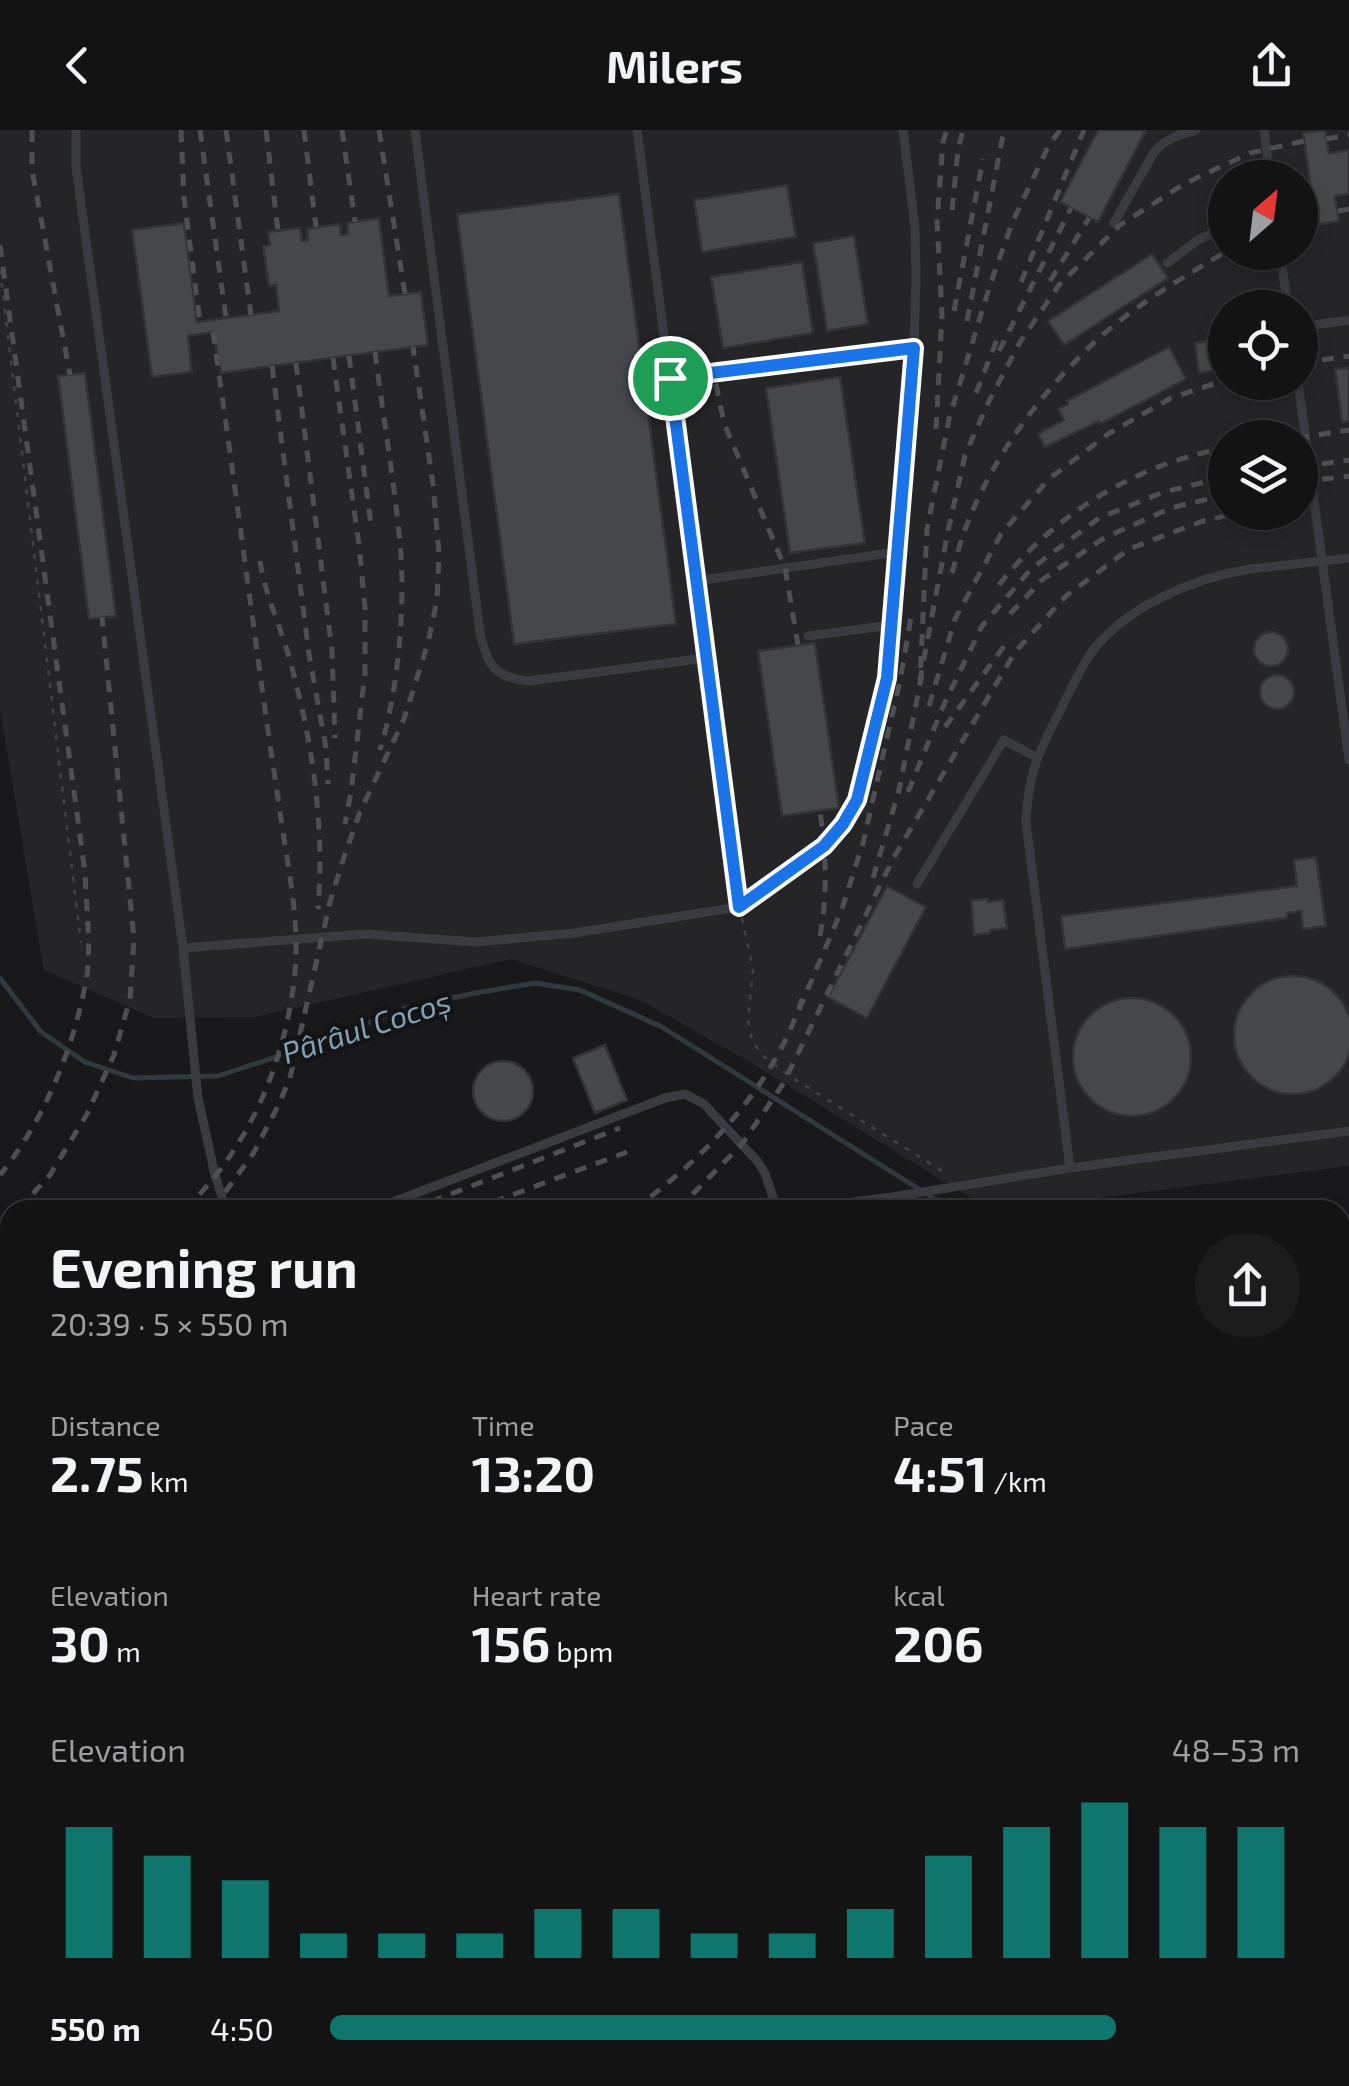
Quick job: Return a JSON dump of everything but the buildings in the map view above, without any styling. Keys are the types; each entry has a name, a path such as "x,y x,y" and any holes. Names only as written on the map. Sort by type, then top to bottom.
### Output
{"lane":[{"path":"76,130 76,167 183,948 198,1098 223,1200"},
{"path":"416,130 480,633 493,670 508,679 528,682 706,658"},
{"path":"638,130 739,907"},
{"path":"183,948 364,934 476,942 574,934 739,907 824,846 857,800 887,678 914,348 915,227 903,130"},
{"path":"1114,223 1162,142 1196,130"},
{"path":"1264,130 1268,160"},
{"path":"1167,263 1208,235"},
{"path":"1318,324 1349,320"},
{"path":"670,378 914,348"},
{"path":"1300,400 1349,760"},
{"path":"696,581 896,552"},
{"path":"1070,1168 1026,822 1027,790 1036,757 1092,653 1119,625 1148,605 1197,583 1246,570 1349,558"},
{"path":"808,636 891,625"},
{"path":"916,884 1004,740 1036,757"},
{"path":"398,1200 665,1098 685,1094 704,1104 758,1162 774,1200"},
{"path":"869,1200 1070,1168 1349,1132"}],"path":[{"path":"0,270 82,942"},
{"path":"739,907 754,970 748,1020 752,1040 762,1054 788,1076 947,1174"}],"shaded area":[{"path":"0,130 1349,130 1349,1166 1082,1200 974,1200 753,1064 640,1000 511,959 255,1017 153,1018 44,970 0,711"}],"waterway":[{"name":"Pârâul Cocoș","path":"0,978 41,1032 85,1062 133,1078 218,1076 324,1041 405,1008 475,993 535,983 580,990 662,1027 936,1200"}],"railway":[{"path":"32,130 32,170 70,375"},
{"path":"181,130 184,198 200,322"},
{"path":"200,130 226,318"},
{"path":"226,130 251,315"},
{"path":"266,130 278,231"},
{"path":"304,130 316,227"},
{"path":"342,130 355,222"},
{"path":"379,130 405,294"},
{"path":"936,429 942,315 937,221 947,130"},
{"path":"952,210 963,130"},
{"path":"967,321 1004,130"},
{"path":"1060,130 1012,223 949,419 927,529 920,680 965,455 1020,342 1059,285 1120,225 1184,184 1250,153 1304,141"},
{"path":"1021,282 1084,130"},
{"path":"1326,139 1349,135"},
{"path":"954,311 983,159"},
{"path":"999,351 1071,208"},
{"path":"1338,211 1349,209"},
{"path":"1050,281 1089,218"},
{"path":"0,245 85,873 89,952 82,1002 56,1081 31,1130 0,1175"},
{"path":"952,573 966,528 992,471 1058,379 1127,315 1208,263"},
{"path":"194,1200 226,1161 259,1105 281,1044 296,964 293,896 213,332"},
{"path":"976,393 998,337"},
{"path":"219,1200 253,1154 290,1078 343,860 360,812 404,719 428,643 437,600 439,554 413,347"},
{"path":"375,352 402,567 396,675 380,750"},
{"path":"349,356 371,525"},
{"path":"1318,360 1349,356"},
{"path":"333,358 365,608 365,673 345,824"},
{"path":"296,363 332,651 335,738"},
{"path":"272,366 328,784"},
{"path":"716,384 724,423 785,568 798,645"},
{"path":"929,706 955,619 1001,534 1049,479 1108,434 1171,398 1208,386"},
{"path":"1318,435 1349,430"},
{"path":"999,585 1045,536 1100,496 1160,466 1208,452"},
{"path":"1318,464 1349,460"},
{"path":"1318,480 1349,476"},
{"path":"908,792 982,626 1031,569 1099,518 1164,492 1208,481"},
{"path":"1010,614 1042,580 1104,538 1171,508 1208,499"},
{"path":"687,1200 742,1144 783,1084 894,857 1015,652 1066,596 1129,549 1208,520"},
{"path":"260,561 297,688 310,750 320,845 318,909"},
{"path":"27,1200 50,1175 87,1114 114,1055 130,999 134,939 102,617"},
{"path":"799,1010 842,909 863,843 911,617"},
{"path":"945,727 1010,638"},
{"path":"873,878 899,790 923,669"},
{"path":"820,811 825,874 820,936"},
{"path":"646,1200 711,1143 755,1090 790,1031 802,999"},
{"path":"436,1200 620,1128"},
{"path":"499,1200 627,1152"}],"route":[{"path":"914,348 887,678 857,800 824,846 739,907 706,658 670,378 914,348"}]}
